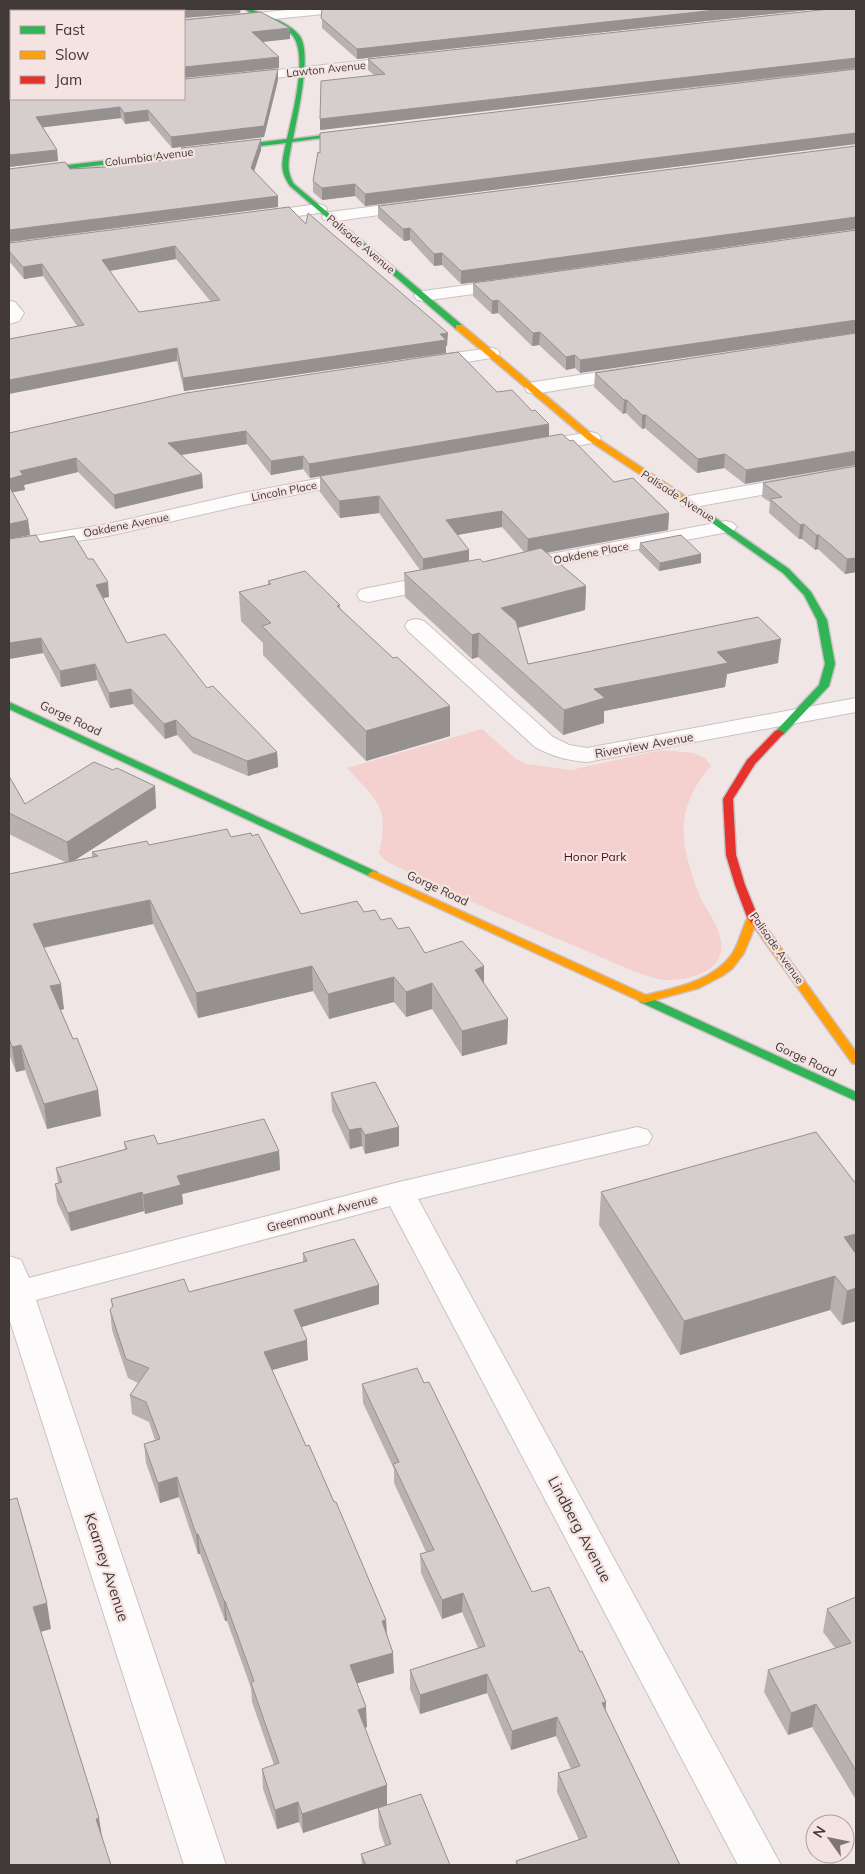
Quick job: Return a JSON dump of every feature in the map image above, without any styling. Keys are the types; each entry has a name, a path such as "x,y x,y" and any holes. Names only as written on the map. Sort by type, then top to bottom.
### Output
{"main road":[{"name":"Palisade Avenue","path":"247,9 295,34 302,41 304,51 302,71 288,141 285,174 299,192 534,388 591,438 726,527 786,571 808,594 822,620 830,664 824,686 751,762 728,799 731,854 740,885 753,917 856,1060"},
{"name":"Columbia Avenue","path":"9,174 367,132"},
{"name":"Gorge Road","path":"9,705 856,1097"},
{"path":"645,999 684,989 712,978 736,958 753,917"}],"street":[{"path":"185,24 334,9"},
{"name":"Lawton Avenue","path":"185,84 416,59"},
{"path":"239,219 427,204"},
{"path":"423,296 531,281"},
{"path":"412,365 491,353"},
{"path":"534,388 651,370"},
{"path":"514,451 591,438"},
{"path":"689,502 856,472"},
{"name":"Lincoln Place","path":"243,499 379,474"},
{"name":"Oakdene Avenue","path":"9,546 108,530 243,499"},
{"name":"Oakdene Place","path":"495,571 726,527"},
{"path":"368,595 456,578"},
{"name":"Riverview Avenue","path":"416,626 544,742 563,752 587,755 856,705"},
{"name":"Greenmount Avenue","path":"11,1285 637,1137"},
{"name":"Lindberg Avenue","path":"399,1193 760,1865"},
{"name":"Kearney Avenue","path":"11,1285 206,1865"}],"green space":[{"name":"Honor Park","path":"482,729 516,759 526,764 571,770 661,750 694,753 705,758 711,766 693,792 688,804 684,831 688,859 697,890 720,935 721,950 715,964 701,974 683,979 665,980 648,976 504,916 384,860 379,853 383,825 382,814 373,797 347,768"}],"building":[{"path":"9,9 183,9 10,10 9,26"},
{"path":"322,9 725,9 357,49 321,18"},
{"path":"830,9 856,9 856,58 320,119 321,81 385,74 368,59"},
{"path":"261,12 290,28 252,32 279,57 185,67 185,20"},
{"path":"9,36 10,36 10,87"},
{"path":"278,69 264,126 171,137 148,110 124,113 120,107 36,117 57,150 9,155 9,99 185,100 185,79"},
{"path":"856,69 856,133 365,194 355,184 322,188 313,181 318,152 320,153 320,133"},
{"path":"261,139 251,168 278,196 9,230 9,169 65,162 70,169 106,167 189,157 181,148"},
{"path":"856,146 856,217 461,271 442,253 434,254 410,228 403,229 378,206"},
{"path":"289,207 306,224 308,213 448,333 440,334 446,340 183,378 177,348 9,380 9,339 84,325 42,264 23,267 9,251 9,243","holes":["175,246 220,300 139,312 102,260"]},
{"path":"856,230 856,320 580,360 575,355 566,357 540,332 533,333 498,300 492,301 473,283"},
{"path":"856,333 856,451 746,470 725,454 698,459 646,415 642,415 627,400 624,400 595,373"},
{"path":"458,352 497,392 512,390 532,411 535,410 549,424 309,464 303,456 271,461 246,431 168,443 202,474 114,495 76,458 20,471 23,475 9,479 9,433 186,393"},
{"path":"562,434 570,441 573,440 614,482 633,478 669,513 528,539 502,511 446,520 469,550 423,559 379,496 339,501 320,476"},
{"path":"856,466 856,558 847,559 804,524 800,525 770,499 782,497 763,483"},
{"path":"9,486 28,520 9,524"},
{"path":"36,535 40,542 74,536 88,559 93,559 108,582 96,585 127,643 165,634 207,688 213,686 277,752 247,761 192,737 176,720 164,724 131,689 109,693 95,664 60,671 41,638 9,643 9,539"},
{"path":"681,535 701,554 660,563 640,543"},
{"path":"541,548 586,586 501,608 516,621 528,664 758,617 781,639 717,652 728,663 594,689 605,698 564,710 479,633 472,635 404,573 480,559 483,562"},
{"path":"305,571 340,605 337,606 393,658 397,657 450,706 366,731 262,626 271,623 239,592 271,584 268,581"},
{"path":"94,762 113,770 117,768 155,786 67,842 9,813 9,776 25,804"},
{"path":"227,829 231,837 251,833 252,836 258,834 301,914 357,901 364,912 375,910 381,920 391,918 398,929 409,927 425,953 462,941 484,966 475,970 508,1019 462,1031 432,983 406,992 394,977 328,994 312,966 196,993 150,900 33,924 61,984 50,986 73,1039 77,1038 98,1090 44,1104 21,1045 12,1047 9,1038 9,874 98,856 92,852 147,841 149,845"},
{"path":"375,1082 399,1127 365,1135 361,1128 349,1130 331,1093"},
{"path":"264,1119 279,1151 177,1176 181,1185 143,1195 142,1192 68,1213 55,1184 62,1182 56,1168 127,1149 124,1142 154,1135 158,1144"},
{"path":"816,1132 856,1184 856,1234 844,1237 856,1254 856,1288 847,1291 835,1276 684,1321 601,1192"},
{"path":"354,1239 379,1285 294,1310 307,1340 264,1352 306,1446 309,1445 334,1502 336,1502 386,1620 382,1621 393,1653 350,1665 366,1707 358,1710 387,1785 302,1814 298,1802 275,1810 262,1769 279,1763 251,1683 254,1681 225,1601 198,1534 196,1534 177,1477 158,1483 144,1444 160,1439 146,1402 130,1395 149,1368 126,1359 110,1310 113,1306 111,1299 184,1279 189,1292 307,1261 303,1253"},
{"path":"417,1368 424,1383 429,1382 532,1592 549,1587 580,1652 582,1651 606,1702 602,1703 680,1865 518,1865 516,1861 587,1837 558,1773 580,1766 557,1717 512,1731 487,1674 420,1695 410,1670 485,1646 463,1593 442,1600 420,1554 434,1550 393,1464 399,1462 362,1384"},
{"path":"17,1498 47,1603 33,1607 99,1818 96,1819 111,1865 9,1865 9,1500"},
{"path":"856,1597 856,1771 816,1704 791,1713 768,1670 851,1643 827,1609"},
{"path":"421,1794 450,1865 366,1865 361,1854 391,1844 378,1808"}],"traffic: fast":[{"path":"247,9 293,32 298,37 301,46 301,78 285,163 285,174 292,185 459,327"},
{"path":"9,174 356,133"},
{"path":"694,506 786,571 808,594 822,620 830,664 824,686 779,733"},
{"path":"9,705 373,874"},
{"path":"644,999 856,1097"}],"traffic: slow":[{"path":"459,327 591,438 694,506"},
{"path":"373,874 644,999"},
{"path":"645,999 695,985 718,974 739,953 753,917"},
{"path":"768,938 856,1060"}],"traffic: jam":[{"path":"768,938 753,917 740,885 731,855 728,799 751,762 779,733"}]}
